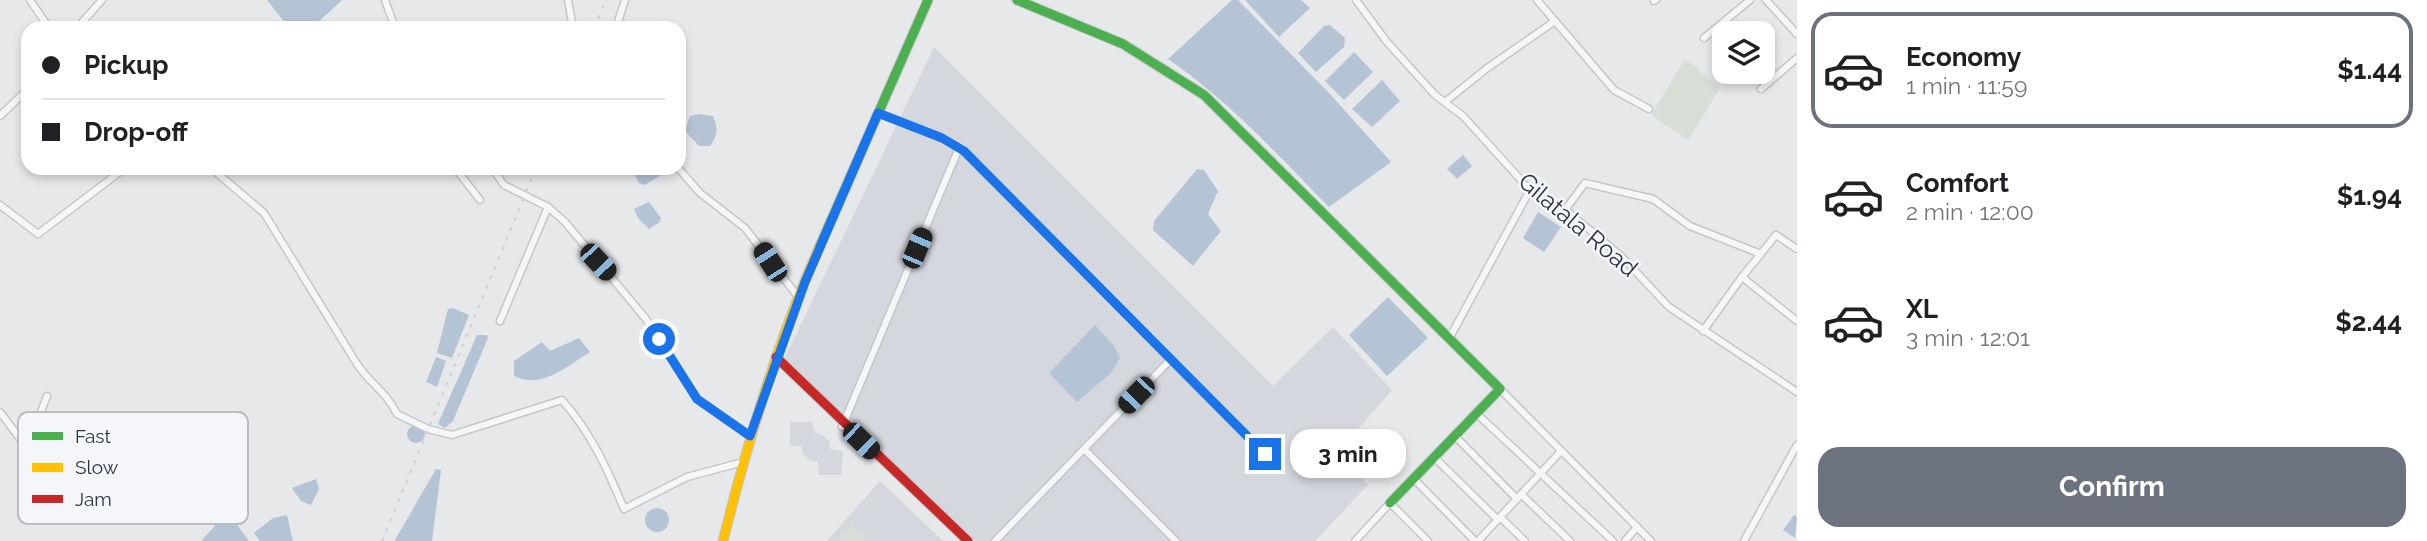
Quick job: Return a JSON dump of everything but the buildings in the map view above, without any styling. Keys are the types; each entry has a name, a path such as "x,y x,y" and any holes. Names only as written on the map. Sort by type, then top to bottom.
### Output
{"main road":[{"path":"723,541 750,436 776,358 799,298 928,0"},
{"path":"1017,0 1123,44 1204,94 1500,389 1390,503"},
{"path":"776,358 843,426 966,541"}],"street":[{"path":"30,0 44,21"},
{"path":"84,21 103,0"},
{"path":"385,0 392,21"},
{"path":"568,0 572,21"},
{"path":"618,21 625,0"},
{"name":"Gilatala Road","path":"1356,0 1387,41 1445,102 1463,116 1531,190 1565,210 1622,257 1669,307 1797,391"},
{"path":"1537,0 1548,17 1555,21 1614,90 1649,109"},
{"path":"1704,38 1750,0"},
{"path":"1766,0 1796,31"},
{"path":"1445,102 1486,69 1555,21"},
{"path":"1761,89 1797,58"},
{"path":"0,116 21,96"},
{"path":"878,113 942,138 959,148 997,183 1265,454"},
{"path":"843,426 959,148"},
{"path":"0,205 38,234 116,175"},
{"path":"219,175 264,213 356,363 367,379 387,394 397,414 428,429 452,435 562,400 582,423 605,463 624,509 687,477 743,462"},
{"path":"460,175 480,200"},
{"path":"497,175 504,185 548,207 619,283 697,399 750,436"},
{"path":"684,175 699,193 745,229 799,298"},
{"path":"1565,210 1585,183 1653,200 1690,226 1761,254"},
{"path":"1450,337 1531,190"},
{"path":"500,321 548,207"},
{"path":"1703,331 1776,235 1797,249"},
{"path":"1742,277 1797,321"},
{"path":"995,541 1171,359"},
{"path":"1500,389 1651,541"},
{"path":"41,412 47,396"},
{"path":"0,412 18,436"},
{"path":"1476,413 1613,541"},
{"path":"1454,435 1570,541"},
{"path":"1744,541 1797,445"},
{"path":"1084,449 1176,541"},
{"path":"1413,478 1478,541 1561,451"},
{"path":"1434,457 1525,541"},
{"path":"1355,541 1390,503 1428,541"},
{"path":"1625,541 1637,527"}],"shaded area":[{"path":"934,47 1273,386 1333,327 1392,390 1336,454 1368,485 1315,541 968,541 783,362"},
{"path":"1685,59 1720,88 1688,140 1651,115"},
{"path":"790,422 812,422 815,433 821,434 830,442 830,449 843,451 841,475 819,475 818,462 811,461 802,453 802,446 790,446"},
{"path":"880,481 943,541 827,541"},
{"path":"852,525 868,541 836,541"}],"water":[{"path":"267,0 342,0 320,21 284,21"},
{"path":"1232,0 1238,0 1329,93 1391,162 1329,207 1232,111 1168,59"},
{"path":"1245,0 1301,0 1310,8 1279,37"},
{"path":"1330,25 1345,38 1344,47 1316,72 1298,53 1324,26"},
{"path":"1354,52 1373,72 1344,100 1325,81"},
{"path":"1382,80 1400,101 1372,127 1352,109"},
{"path":"690,116 713,116 716,135 710,146 699,146 686,132"},
{"path":"1463,155 1472,166 1457,179 1447,169"},
{"path":"1197,169 1204,170 1218,191 1208,214 1221,231 1193,266 1153,230 1154,221"},
{"path":"635,175 660,176 645,185 639,183"},
{"path":"649,202 661,218 660,222 649,229 638,218 634,209"},
{"path":"1538,212 1561,227 1544,252 1523,238"},
{"path":"1388,297 1428,338 1387,376 1349,335"},
{"path":"453,308 469,315 452,358 437,353 448,309"},
{"path":"1095,325 1114,346 1120,358 1111,373 1077,402 1049,373"},
{"path":"477,335 487,335 488,338 453,421 445,428 438,424"},
{"path":"579,338 590,352 563,369 534,380 514,376 514,361 542,342 550,351"},
{"path":"436,357 446,361 437,387 426,382"},
{"path":"416,425 422,428 425,434 422,440 416,443 410,440 407,434 410,428"},
{"path":"436,469 441,470 432,541 395,540"},
{"path":"316,479 319,489 311,505 301,501 292,488"},
{"path":"657,508 665,512 669,520 665,528 657,532 649,528 645,520 649,512"},
{"path":"287,515 293,541 260,541 254,533 273,518"},
{"path":"1794,515 1797,517 1795,538 1783,530"},
{"path":"217,524 237,524 249,541 203,541"}],"railway":[{"path":"597,21 606,0"},
{"path":"382,541 533,175"}],"traffic: fast":[{"path":"819,248 928,0"},
{"path":"1017,0 1123,44 1204,95 1500,389 1390,503"}],"traffic: slow":[{"path":"723,541 765,392 790,319 819,248"}],"traffic: jam":[{"path":"776,357 968,541"}],"route":[{"path":"659,339 697,399 750,436 805,282 878,113 942,138 964,151 1265,454"}]}
